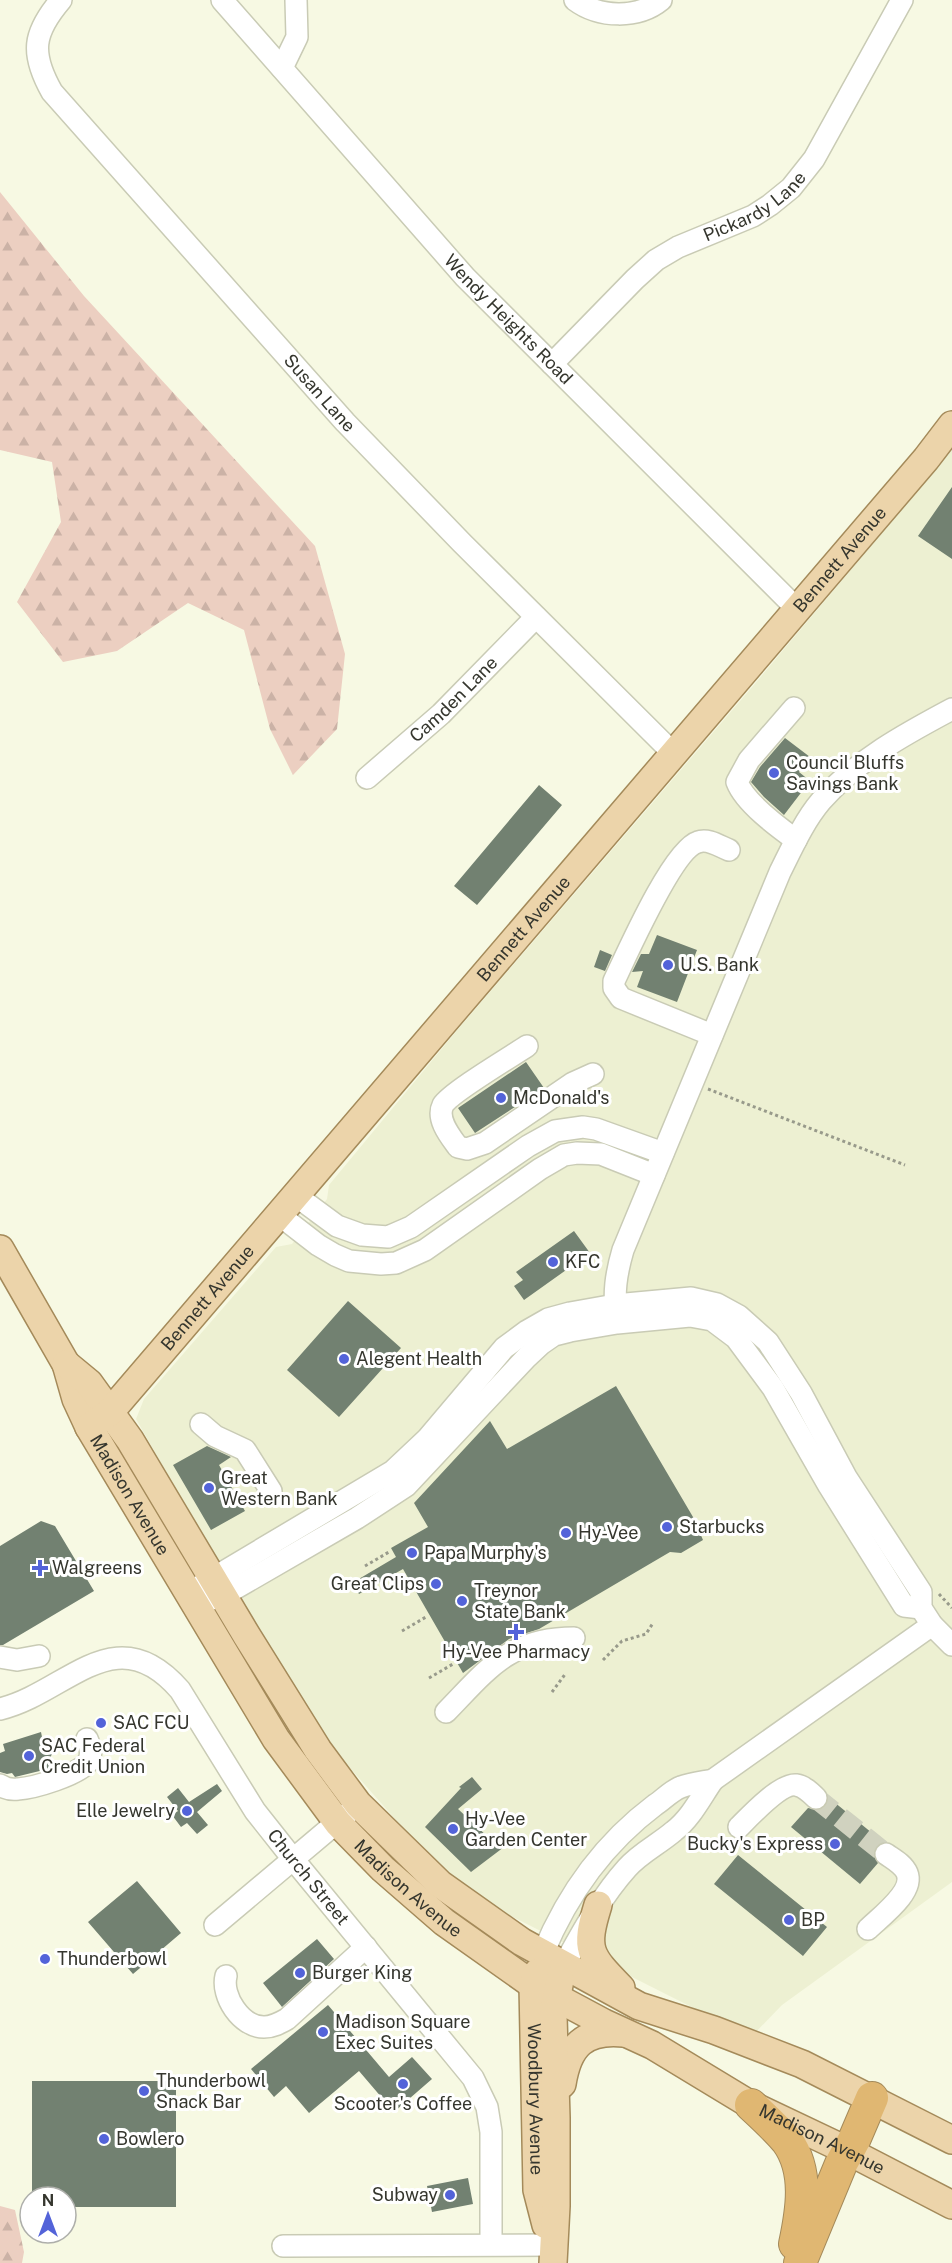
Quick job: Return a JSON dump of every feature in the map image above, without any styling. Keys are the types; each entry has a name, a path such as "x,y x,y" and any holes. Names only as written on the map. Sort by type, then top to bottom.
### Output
{"highway":[{"path":"800,2263 841,2164 872,2098"},
{"path":"751,2104 788,2143 801,2178 802,2210 791,2263"}],"main road":[{"name":"Bennett Avenue","path":"100,1419 926,459 952,425"},
{"name":"Madison Avenue","path":"0,1249 66,1364 89,1383 100,1419 192,1602 276,1739 338,1823 383,1869 419,1902 497,1960 544,1991 652,2045 751,2104 952,2205"},
{"name":"Madison Avenue","path":"100,1419 130,1440 318,1750 358,1804 440,1884 507,1932 639,2006 714,2030 802,2064 952,2140"},
{"path":"598,1905 590,1931 592,1952 597,1963 639,2006"},
{"name":"Woodbury Avenue","path":"553,2254 537,2190 544,1991 554,1959"},
{"name":"Woodbury Avenue","path":"544,1991 553,2016 556,2118 556,2206 553,2254"},
{"path":"556,2118 565,2068 576,2045 597,2033 609,2031 627,2033"}],"street":[{"name":"Susan Lane","path":"61,0 46,18 39,36 38,52 41,73 52,92 345,422 673,753"},
{"path":"222,0 282,68 297,37 296,0"},
{"path":"575,0 593,10 617,14 635,13 661,0"},
{"name":"Pickardy Lane","path":"552,364 656,260 678,247 753,216 791,188 814,159 903,0"},
{"name":"Wendy Heights Road","path":"282,68 436,245 797,609"},
{"name":"Camden Lane","path":"367,778 441,714 536,617"},
{"path":"794,708 749,760 738,782 744,794 766,816 796,840"},
{"path":"616,1314 615,1279 623,1250 780,872 796,840 821,801 859,765 914,729 952,709"},
{"path":"712,1035 621,998 614,988 614,981 651,906 680,858 692,844 699,841 712,842 729,850"},
{"path":"527,1046 459,1091 443,1105 443,1124 458,1147 467,1149 485,1143 573,1083 593,1074"},
{"path":"287,1204 362,1235 388,1237 419,1222 528,1146 555,1131 583,1127 596,1129 663,1153"},
{"path":"287,1204 318,1245 334,1255 349,1261 396,1263 425,1250 546,1165 564,1155 601,1154 654,1175"},
{"path":"192,1602 208,1601 218,1587 357,1518 406,1486 541,1344 554,1335 616,1314 690,1316 712,1320 736,1338 773,1388 904,1606 926,1616 952,1646"},
{"path":"201,1424 215,1436 245,1450 271,1491"},
{"path":"554,1959 629,1866 676,1830 691,1813 713,1780 926,1616"},
{"path":"446,1712 478,1677 502,1658 541,1640 574,1638"},
{"path":"0,1657 17,1660 39,1656"},
{"name":"Church Street","path":"0,1709 26,1700 83,1667 100,1661 136,1660 152,1665 166,1675 180,1690 234,1780 293,1859 462,2063 481,2092 487,2107 491,2132 491,2244"},
{"path":"0,1785 9,1789 18,1789 43,1784 79,1769 91,1755 87,1739"},
{"path":"554,1959 562,1910 589,1869 641,1816 681,1787 713,1780"},
{"path":"739,1827 759,1807 788,1786 797,1785 804,1788 816,1798"},
{"path":"215,1925 358,1804"},
{"path":"868,1929 907,1888 907,1873 902,1866 886,1854"},
{"path":"226,1976 225,1994 231,2003 248,2022 266,2027 287,2019 366,1947"},
{"path":"283,2246 316,2254 491,2244 553,2254"}],"path":[{"path":"692,1083 905,1165"},
{"path":"364,1566 389,1552"},
{"path":"941,1596 952,1608"},
{"path":"402,1631 426,1617"},
{"path":"603,1660 622,1641 646,1634 653,1623"},
{"path":"429,1678 453,1664"},
{"path":"552,1692 566,1673"}],"shaded area":[{"path":"952,450 952,1882 782,2005 751,2037 497,1909 450,1873 396,1820 327,1742 245,1610 136,1419 144,1399 276,1247 292,1244 327,1199 329,1185 459,1028"}],"green space":[{"path":"0,192 84,296 315,546 345,654 337,729 293,775 270,729 244,630 188,603 117,651 63,662 17,602 61,522 52,462 0,450"},
{"path":"0,2206 15,2210 18,2245 22,2245 24,2252 22,2263 0,2263"}],"building":[{"path":"952,487 952,559 918,536"},
{"name":"Council Bluffs Savings Bank","path":"785,738 810,757 799,772 810,781 784,815 751,782 760,767"},
{"path":"539,785 562,805 477,905 454,886"},
{"name":"U.S. Bank","path":"657,935 697,950 677,1002 637,987 643,971 632,972 641,954 649,954"},
{"path":"600,950 612,955 605,971 594,967"},
{"name":"McDonald's","path":"526,1062 544,1088 475,1133 458,1108"},
{"name":"KFC","path":"574,1231 590,1253 524,1300 514,1286 523,1280 516,1272"},
{"name":"Alegent Health","path":"348,1301 401,1348 339,1417 287,1370"},
{"name":"Hy-Vee","path":"616,1386 693,1517 703,1540 681,1553 670,1552 539,1629 509,1639 463,1673 403,1569 359,1594 352,1583 396,1557 391,1548 428,1527 414,1503 490,1421 507,1449"},
{"name":"Great Western Bank","path":"207,1446 231,1457 219,1465 245,1511 211,1530 173,1465"},
{"name":"Walgreens","path":"41,1521 55,1526 94,1591 0,1645 0,1546"},
{"name":"SAC Federal Credit Union","path":"41,1732 43,1742 55,1748 49,1760 52,1768 15,1777 12,1773 0,1772 0,1753 5,1751 3,1744"},
{"path":"472,1777 482,1789 458,1809 489,1838 494,1834 504,1847 471,1872 425,1827 461,1788 459,1787"},
{"name":"Elle Jewelry","path":"217,1784 222,1791 197,1812 208,1825 197,1834 187,1823 181,1827 172,1815 178,1811 167,1797 178,1788 189,1802"},
{"name":"Bucky's Express","path":"828,1797 883,1842 876,1846 873,1852 878,1863 860,1884 791,1827 808,1808 819,1810 825,1807"},
{"path":"738,1855 827,1927 803,1956 714,1884"},
{"path":"137,1881 181,1933 133,1974 88,1922"},
{"name":"Burger King","path":"317,1939 334,1959 282,2007 263,1983"},
{"name":"Madison Square Exec Suites","path":"328,2005 389,2077 412,2057 432,2079 394,2112 359,2071 309,2113 286,2086 274,2097 251,2069"},
{"name":"Bowlero","path":"32,2081 176,2081 176,2207 78,2207 78,2185 32,2185"},
{"name":"Subway","path":"468,2178 473,2204 432,2212 427,2186"}],"tunnel":[{"path":"816,1798 886,1854"}],"place":[{"name":"Council Bluffs Savings Bank","path":"774,773"},
{"name":"U.S. Bank","path":"668,965"},
{"name":"McDonald's","path":"501,1098"},
{"name":"KFC","path":"553,1262"},
{"name":"Alegent Health","path":"344,1359"},
{"name":"Great Western Bank","path":"209,1488"},
{"name":"Starbucks","path":"667,1527"},
{"name":"Hy-Vee","path":"566,1533"},
{"name":"Papa Murphy's","path":"412,1553"},
{"name":"Walgreens","path":"40,1568"},
{"name":"Great Clips","path":"436,1584"},
{"name":"Treynor State Bank","path":"462,1601"},
{"name":"Hy-Vee Pharmacy","path":"516,1632"},
{"name":"SAC FCU","path":"101,1723"},
{"name":"SAC Federal Credit Union","path":"29,1756"},
{"name":"Elle Jewelry","path":"187,1811"},
{"name":"Hy-Vee Garden Center","path":"453,1829"},
{"name":"Bucky's Express","path":"835,1844"},
{"name":"BP","path":"789,1920"},
{"name":"Thunderbowl","path":"45,1959"},
{"name":"Burger King","path":"300,1973"},
{"name":"Madison Square Exec Suites","path":"323,2032"},
{"name":"Scooter's Coffee","path":"403,2084"},
{"name":"Thunderbowl Snack Bar","path":"144,2091"},
{"name":"Bowlero","path":"104,2139"},
{"name":"Subway","path":"450,2195"}]}
